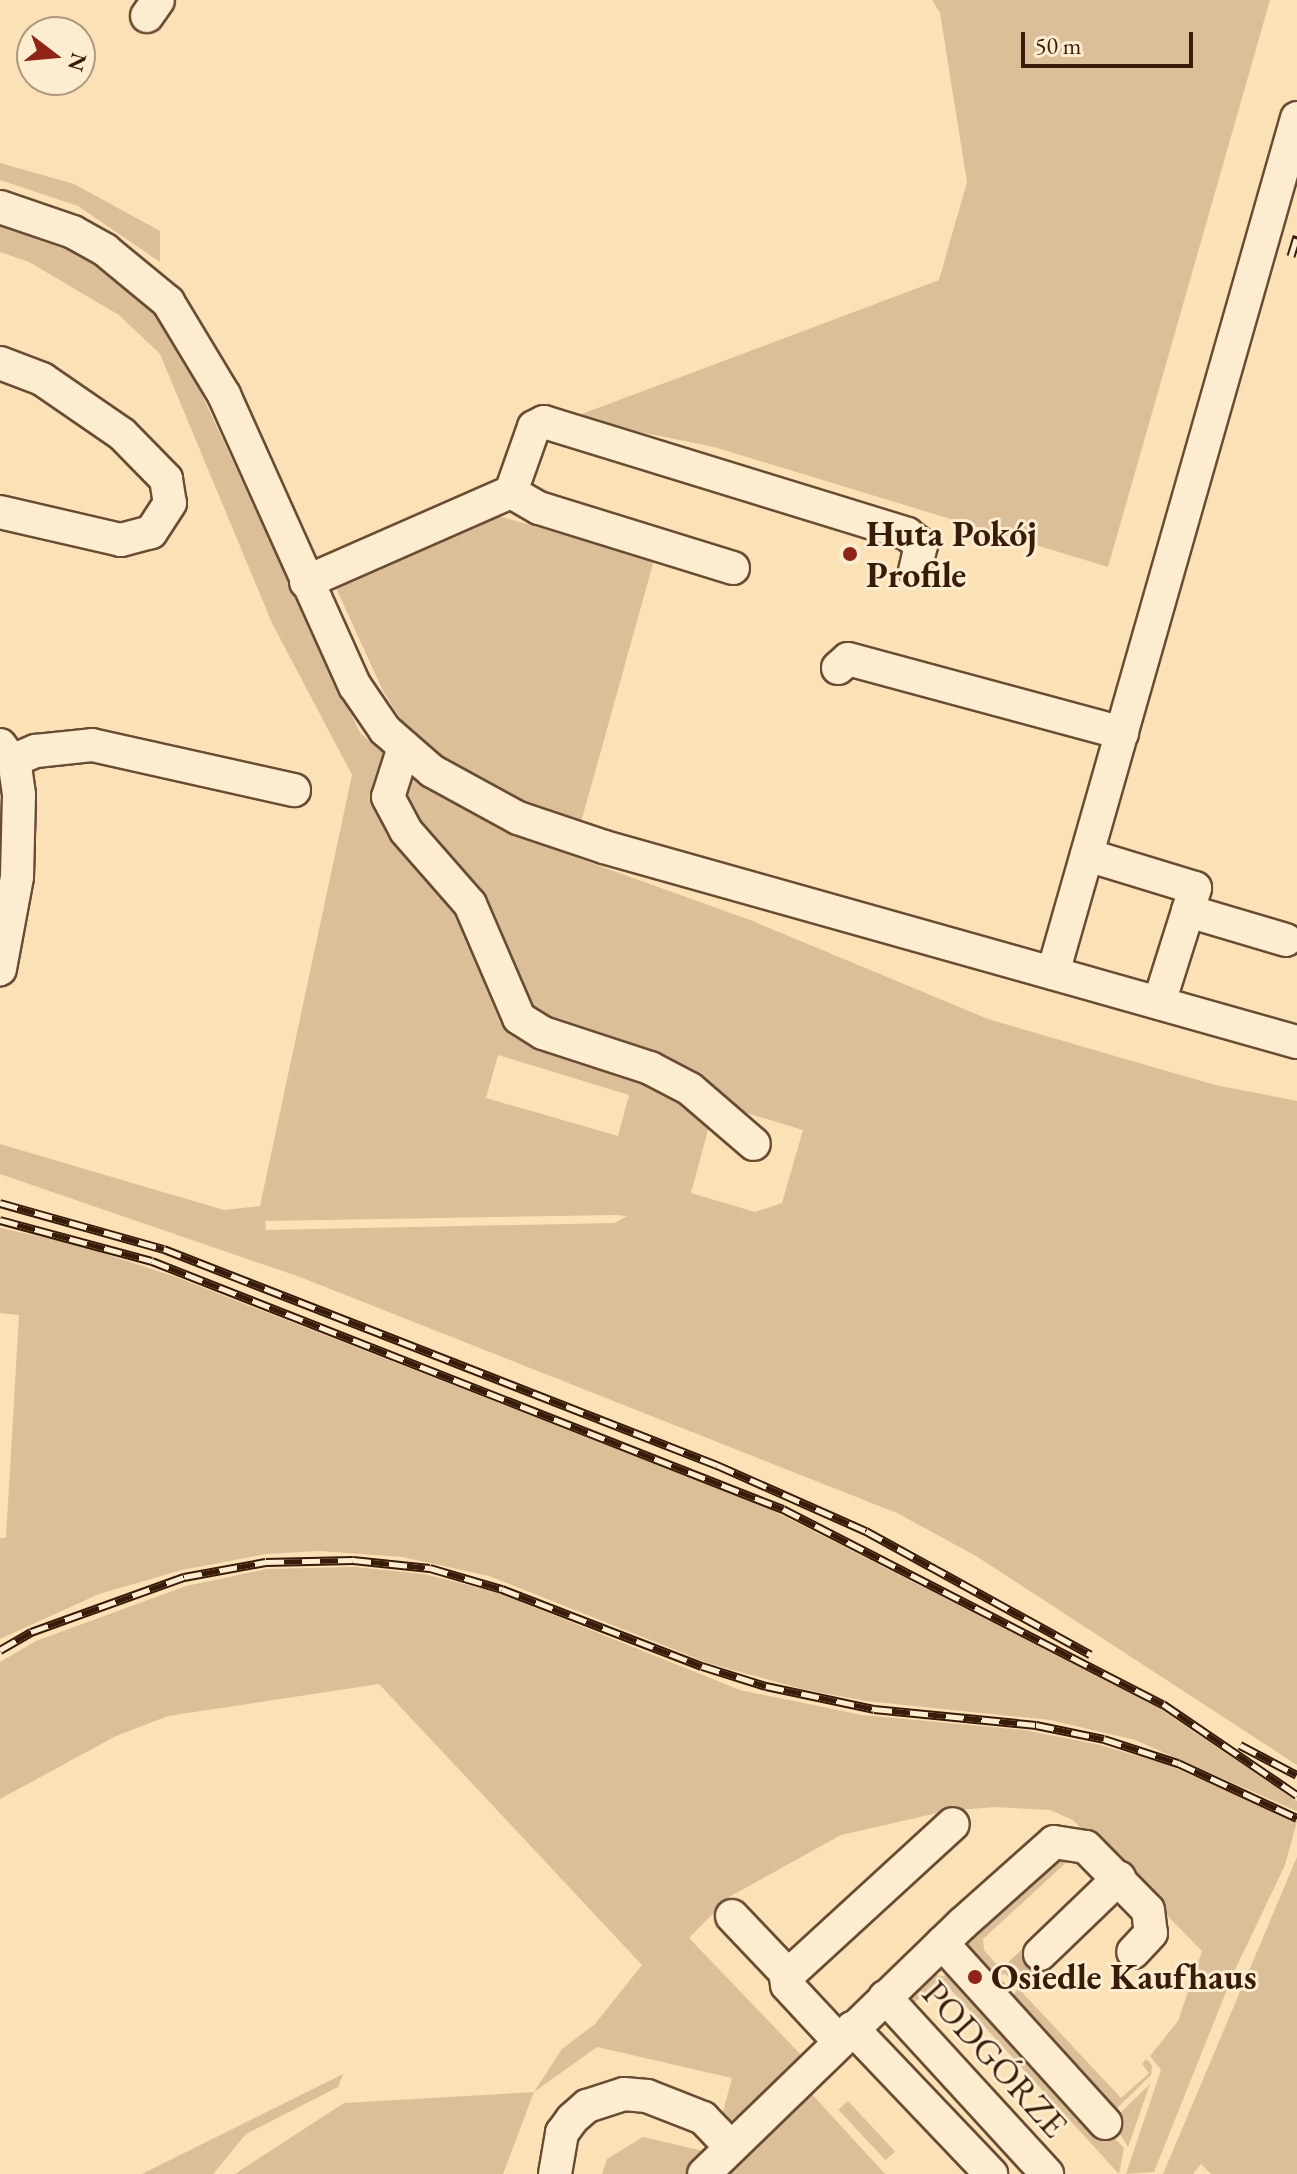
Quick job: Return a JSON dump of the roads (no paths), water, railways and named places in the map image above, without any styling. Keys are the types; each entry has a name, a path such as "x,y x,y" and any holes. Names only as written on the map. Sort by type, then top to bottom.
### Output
{"street":[{"path":"1053,973 1297,118"},
{"path":"0,207 84,238 139,274 168,302 224,395 355,686 404,747 463,791 518,818 1297,1042"},
{"path":"0,363 42,379 122,434 166,479 170,503 151,532 121,540 0,512"},
{"path":"306,582 511,492 534,427 544,422 907,534 921,545 915,570"},
{"path":"511,492 539,508 733,568"},
{"path":"838,668 848,659 1122,733"},
{"path":"0,969 17,877 19,795 6,753 92,745 294,790"},
{"path":"404,747 388,797 406,831 470,904 519,1018 543,1033 650,1068 690,1089 754,1144"},
{"path":"1087,855 1195,888 1159,1003"},
{"path":"1188,911 1286,940"},
{"path":"953,1824 788,1975 787,1985 845,2034 991,2174"},
{"name":"PODGÓRZE","path":"704,2174 845,2034 1054,1842 1086,1847 1148,1910 1154,1925 1133,1952"},
{"path":"1040,1954 1119,1878"},
{"path":"732,1916 788,1975"},
{"name":"PODGÓRZE","path":"942,1943 1002,1990 1105,2123"},
{"name":"PODGÓRZE","path":"885,1997 1047,2174"},
{"path":"555,2174 562,2133 572,2119 587,2106 614,2096 647,2096 677,2106 703,2118 731,2147"}],"tunnel":[{"path":"1012,1981 1040,1954"}],"railway":[{"path":"1291,256 1297,236"},
{"path":"0,1203 164,1249 717,1465 866,1531 1090,1654"},
{"path":"0,1220 152,1261 783,1509 1163,1704 1297,1795"},
{"path":"0,1650 31,1632 184,1577 266,1562 353,1560 430,1568 502,1589 702,1666 766,1686 874,1709 1036,1725 1104,1739 1178,1763 1297,1818"},
{"path":"1240,1745 1297,1775"}],"place":[{"name":"Huta Pokój Profile","path":"850,554"},
{"name":"Osiedle Kaufhaus","path":"975,1977"}]}
